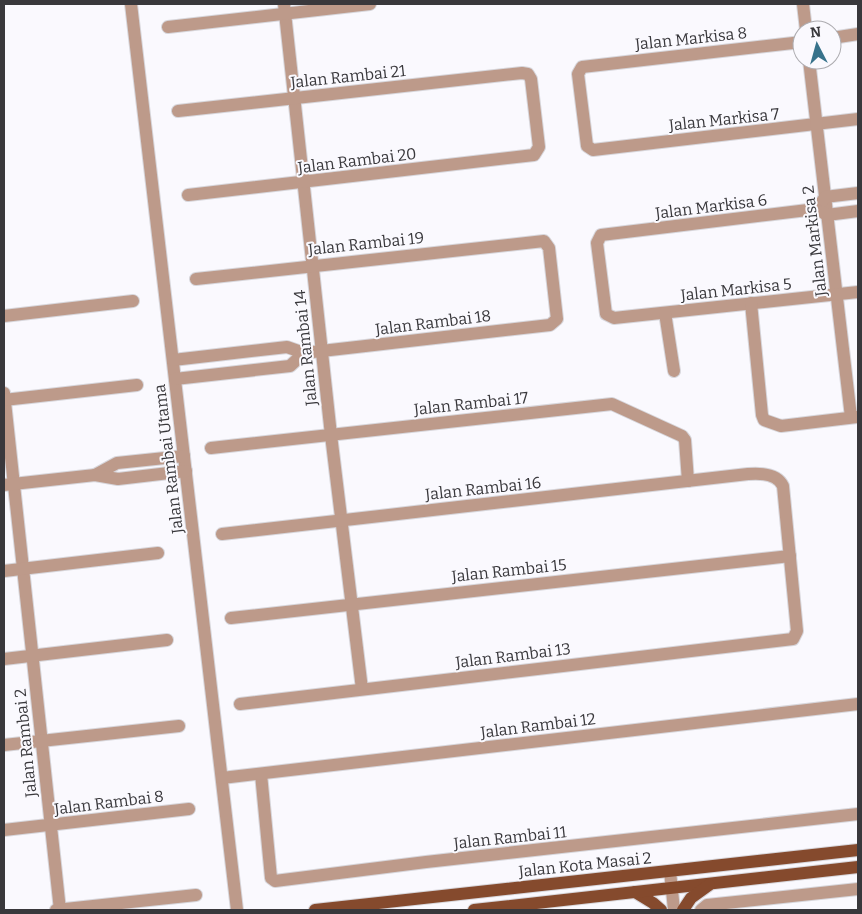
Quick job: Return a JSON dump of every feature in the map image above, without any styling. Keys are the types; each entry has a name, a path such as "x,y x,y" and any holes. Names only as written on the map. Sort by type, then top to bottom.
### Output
{"main road":[{"name":"Jalan Kota Masai 2","path":"315,910 858,850"},
{"name":"Jalan Kota Masai 2","path":"474,910 858,867"},
{"path":"683,910 690,898 711,883"},
{"path":"635,892 661,910"}],"street":[{"name":"Jalan Rambai Utama","path":"131,4 237,910"},
{"path":"168,27 285,9 370,4"},
{"path":"803,4 805,20"},
{"name":"Jalan Rambai 14","path":"285,9 331,435 362,689"},
{"path":"842,36 858,34"},
{"name":"Jalan Markisa 8","path":"593,150 586,143 578,74 580,68 584,66 792,43"},
{"name":"Jalan Markisa 2","path":"810,70 825,197 822,212 854,417"},
{"name":"Jalan Rambai 21","path":"178,111 521,73 528,74 531,79 538,147 537,153 530,156"},
{"name":"Jalan Markisa 7","path":"593,150 858,119"},
{"name":"Jalan Rambai 20","path":"188,195 530,156"},
{"path":"825,197 858,193"},
{"name":"Jalan Markisa 6","path":"618,318 608,317 605,312 597,243 601,236 822,212 858,212"},
{"name":"Jalan Rambai 19","path":"196,279 539,241 546,243 549,248 557,316 555,322 548,325"},
{"name":"Jalan Markisa 5","path":"618,318 858,292"},
{"path":"4,316 133,301"},
{"path":"750,303 764,420 779,426 854,417"},
{"path":"665,313 674,371"},
{"name":"Jalan Rambai 18","path":"304,354 548,325"},
{"path":"173,360 287,346 304,354 290,366 175,379"},
{"path":"255,350 257,370"},
{"path":"4,398 137,385"},
{"name":"Jalan Rambai 2","path":"4,398 9,485 23,568 60,910"},
{"name":"Jalan Rambai 17","path":"211,448 614,404 682,436 685,440 688,481"},
{"path":"95,475 116,464 184,456"},
{"path":"9,485 95,475 118,479 186,471"},
{"name":"Jalan Rambai 16","path":"222,534 748,474 765,474 782,484 790,556"},
{"path":"4,570 158,553"},
{"name":"Jalan Rambai 15","path":"231,618 790,556"},
{"name":"Jalan Rambai 13","path":"240,704 789,639 795,637 797,631 790,556"},
{"path":"4,659 167,640"},
{"name":"Jalan Rambai 12","path":"222,778 858,704"},
{"path":"4,745 179,726"},
{"name":"Jalan Rambai 11","path":"261,774 271,878 275,881 426,862 858,814"},
{"name":"Jalan Rambai 8","path":"4,830 189,809"},
{"path":"670,870 674,910"},
{"path":"701,910 707,906 858,889"},
{"path":"56,910 196,895"}]}
